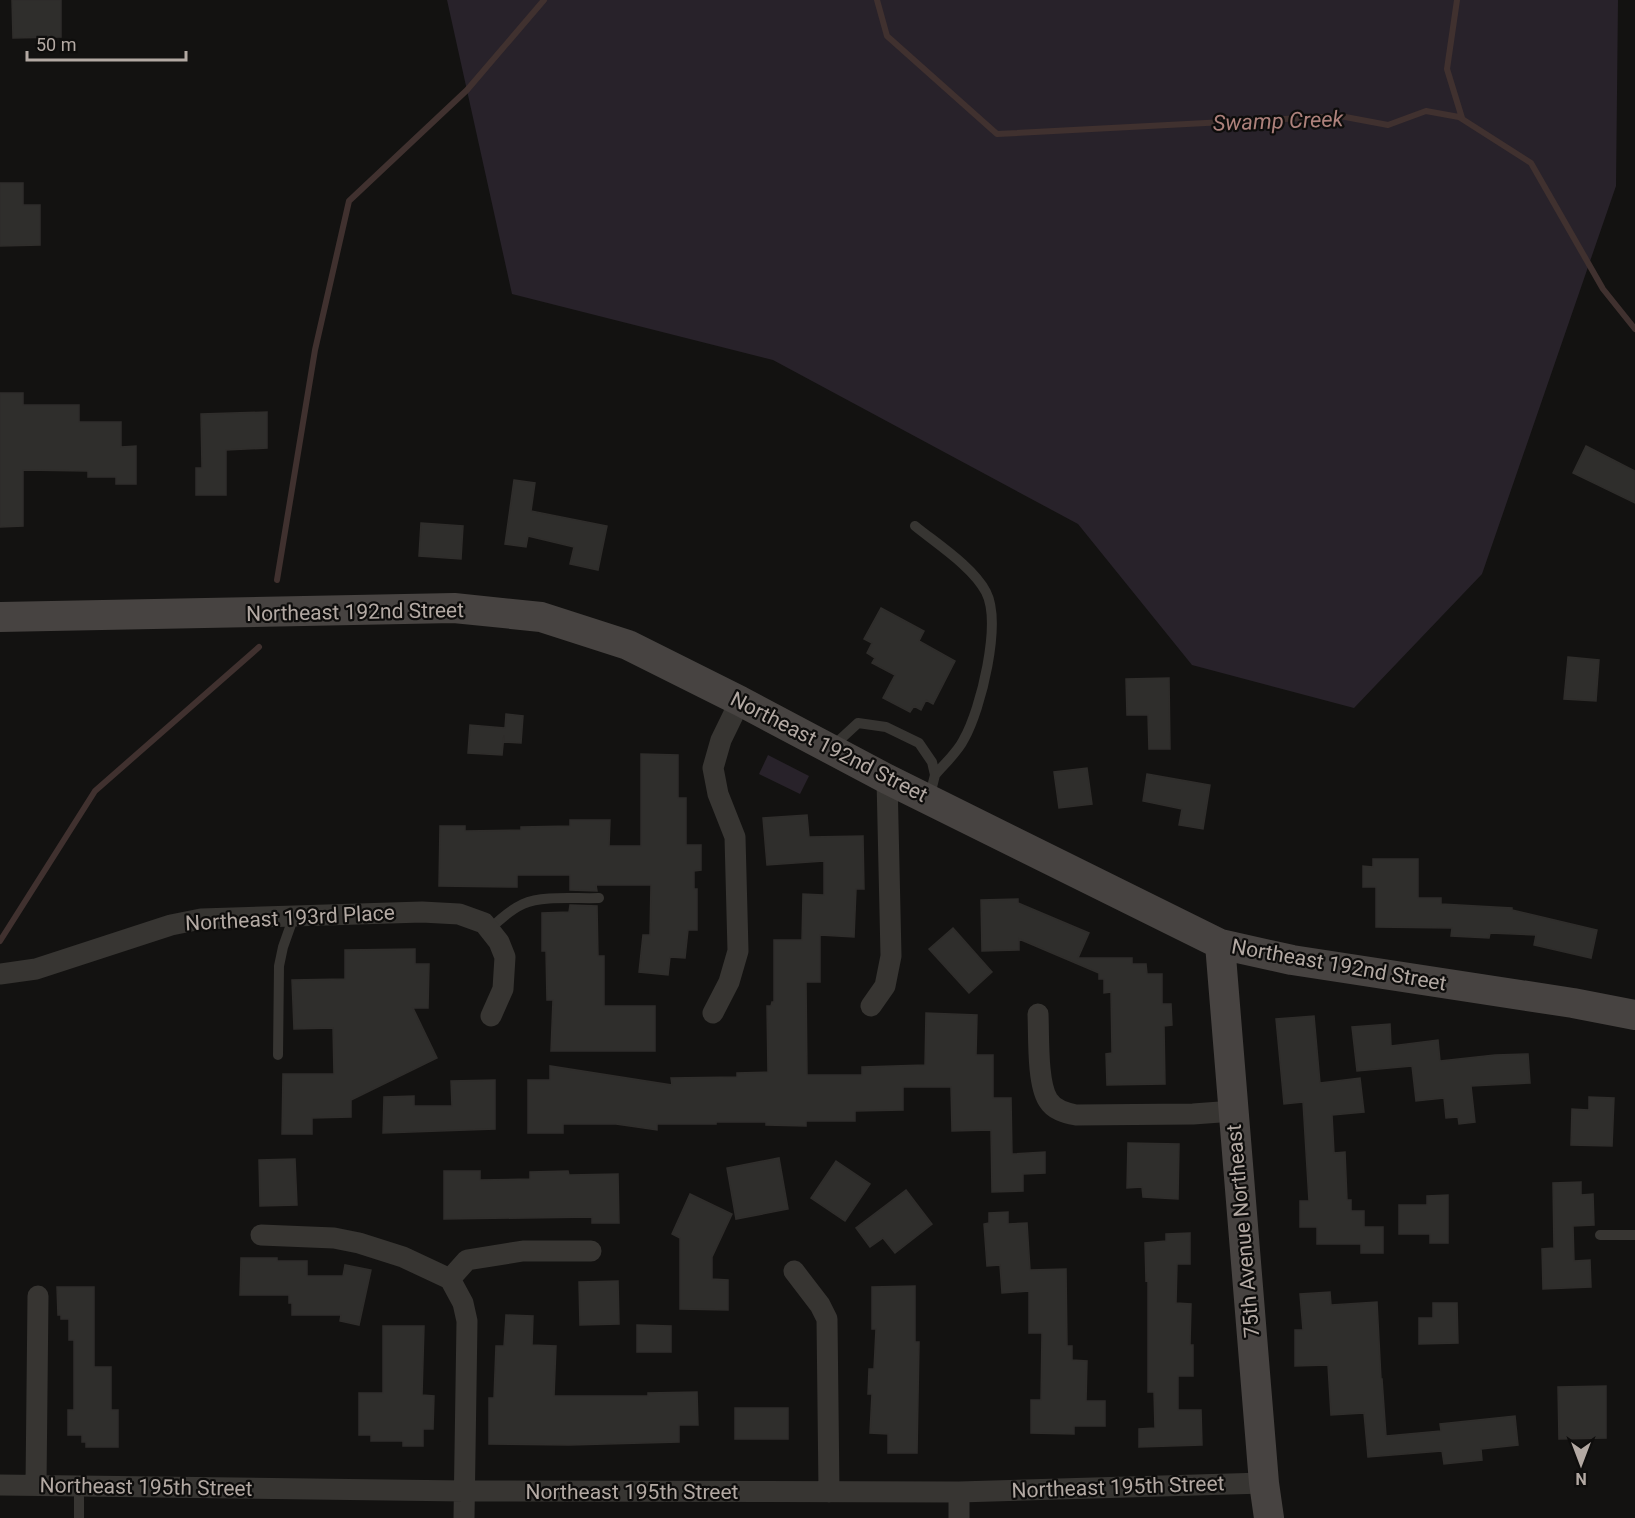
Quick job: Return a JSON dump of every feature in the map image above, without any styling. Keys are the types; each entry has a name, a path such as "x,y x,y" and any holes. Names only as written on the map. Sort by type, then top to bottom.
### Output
{"street":[{"name":"Northeast 192nd Street","path":"0,617 454,608 541,617 628,645 887,779 932,787 1220,944 1292,960 1573,1003 1635,1015"},
{"path":"713,1013 729,982 738,951 735,837 718,794 712,768 721,740 740,701"},
{"path":"871,1006 885,986 891,956 887,779"},
{"name":"Northeast 193rd Place","path":"0,974 36,969 171,925 201,919 422,912 459,914 484,923 499,942 505,957 503,989 491,1016"},
{"name":"75th Avenue Northeast","path":"1220,944 1264,1483 1269,1518"},
{"path":"1038,1014 1042,1085 1048,1101 1060,1112 1076,1115 1193,1114 1234,1111"},
{"path":"261,1235 334,1238 359,1243 403,1257 450,1279 463,1303 467,1321 464,1518"},
{"path":"450,1279 467,1260 523,1251 591,1251"},
{"path":"794,1271 820,1305 827,1319 829,1492"},
{"path":"36,1485 38,1296"},
{"name":"Northeast 195th Street","path":"0,1485 464,1491 959,1492 1264,1483"},
{"path":"959,1492 959,1518"}],"lane":[{"path":"915,526 971,573 986,591 990,604 991,633 988,665 980,699 964,740 932,787"},
{"path":"830,748 858,723 886,727 919,743 932,762 932,787"},
{"path":"489,930 503,917 526,903 538,900 599,898"},
{"path":"278,1054 279,966 294,916"},
{"path":"1600,1236 1635,1235"},
{"path":"79,1518 80,1486"}],"shaded area":[{"path":"447,0 1618,0 1616,186 1482,574 1354,708 1192,665 1078,524 773,360 512,294"},
{"path":"768,755 809,776 800,794 759,774"}],"building":[{"path":"12,0 61,0 61,37 13,38"},
{"path":"0,183 23,183 23,205 40,205 40,245 0,246"},
{"path":"0,393 23,393 23,405 79,405 79,422 121,422 121,447 136,446 136,484 116,484 116,477 88,477 88,471 23,470 23,526 0,527"},
{"path":"267,412 267,448 226,450 226,495 196,495 196,468 202,468 201,414"},
{"path":"1586,446 1635,471 1635,503 1573,473"},
{"path":"514,480 535,483 531,511 607,526 598,570 570,564 574,547 528,536 526,547 505,544"},
{"path":"421,523 463,526 461,559 419,556"},
{"path":"881,608 924,631 919,641 955,661 933,704 926,700 921,710 914,706 910,712 883,698 895,675 872,663 875,658 867,653 872,643 864,639"},
{"path":"1568,657 1599,660 1596,701 1564,699"},
{"path":"1169,678 1170,749 1149,749 1148,715 1127,715 1126,679"},
{"path":"506,714 523,716 521,743 504,742 504,735 502,755 468,753 470,725 505,728"},
{"path":"641,754 678,755 678,798 686,798 686,845 701,845 701,870 694,871 694,889 697,889 697,930 688,930 685,958 670,957 668,975 639,972 643,935 650,935 651,885 596,885 597,891 570,890 570,875 517,875 517,887 439,886 440,826 465,826 465,831 521,830 521,827 570,826 570,820 610,820 609,846 641,846"},
{"path":"1087,768 1092,804 1059,808 1054,772"},
{"path":"1147,774 1210,785 1203,829 1179,825 1182,809 1143,801"},
{"path":"807,815 809,837 863,836 864,889 856,889 854,937 820,935 820,982 806,982 807,1075 862,1075 862,1067 925,1065 926,1013 977,1015 976,1055 993,1055 993,1098 1011,1098 1012,1154 1045,1152 1045,1173 1023,1174 1023,1191 992,1192 991,1130 952,1131 951,1087 903,1087 903,1110 855,1111 855,1121 806,1121 806,1126 766,1125 766,1122 657,1124 657,1130 616,1124 563,1124 563,1133 528,1133 528,1080 550,1080 550,1066 672,1085 671,1078 737,1077 737,1073 768,1072 767,1006 771,1006 774,1002 774,940 802,940 803,894 824,895 824,861 767,865 763,818"},
{"path":"1373,859 1418,859 1418,898 1441,898 1441,904 1512,908 1512,910 1597,930 1591,958 1534,945 1536,935 1490,933 1489,938 1451,936 1452,928 1376,927 1376,887 1363,887 1363,866 1373,867"},
{"path":"1018,899 1018,903 1089,933 1078,958 1132,958 1132,964 1146,964 1147,974 1162,974 1162,1004 1171,1004 1172,1025 1164,1026 1165,1084 1107,1085 1106,1054 1112,1053 1111,992 1104,993 1104,979 1099,979 1099,973 1019,939 1019,950 982,951 981,900"},
{"path":"570,905 597,906 598,956 604,956 604,1006 655,1006 655,1051 551,1051 553,1000 547,1000 546,951 542,951 542,913 569,912"},
{"path":"953,928 992,972 969,993 929,949"},
{"path":"415,949 415,964 429,964 428,1008 413,1008 437,1058 351,1100 351,1117 312,1118 312,1134 282,1134 283,1074 334,1074 333,1028 294,1029 292,980 345,979 345,950"},
{"path":"1314,1016 1320,1083 1360,1078 1364,1112 1332,1115 1334,1153 1345,1152 1347,1200 1351,1200 1351,1211 1364,1211 1364,1227 1383,1227 1383,1253 1361,1253 1361,1244 1317,1244 1317,1227 1300,1227 1300,1201 1309,1201 1303,1102 1284,1104 1276,1019"},
{"path":"1390,1024 1391,1046 1438,1040 1440,1061 1528,1054 1530,1083 1471,1086 1475,1122 1459,1124 1458,1117 1446,1118 1444,1098 1416,1101 1412,1066 1357,1071 1352,1027"},
{"path":"495,1080 495,1129 383,1133 384,1097 414,1096 414,1106 452,1106 451,1081"},
{"path":"1589,1097 1614,1098 1612,1146 1571,1145 1572,1109 1589,1110"},
{"path":"1128,1143 1179,1144 1178,1199 1143,1197 1142,1187 1127,1188"},
{"path":"779,1158 788,1209 736,1219 727,1168"},
{"path":"295,1159 297,1205 260,1206 259,1160"},
{"path":"836,1161 870,1184 845,1221 811,1198"},
{"path":"444,1171 480,1171 480,1180 530,1179 530,1172 568,1171 569,1175 618,1174 619,1223 592,1223 592,1217 444,1219"},
{"path":"1581,1182 1581,1195 1593,1194 1594,1225 1573,1226 1574,1261 1590,1260 1591,1287 1543,1289 1542,1249 1554,1248 1553,1183"},
{"path":"906,1190 932,1224 895,1253 883,1238 870,1247 856,1228"},
{"path":"690,1194 732,1214 712,1257 712,1279 728,1280 728,1310 680,1309 680,1238 672,1234"},
{"path":"1448,1195 1448,1243 1430,1243 1430,1234 1399,1234 1399,1205 1427,1205 1427,1196"},
{"path":"1008,1212 1008,1224 1027,1223 1030,1270 1066,1269 1067,1346 1072,1346 1072,1360 1087,1361 1086,1401 1105,1401 1105,1426 1074,1426 1074,1434 1031,1433 1031,1400 1041,1400 1042,1333 1029,1333 1029,1291 1002,1293 1000,1265 987,1266 984,1224 989,1223 989,1213"},
{"path":"1190,1233 1190,1264 1177,1264 1176,1303 1191,1304 1190,1345 1193,1345 1193,1376 1178,1376 1178,1410 1201,1410 1202,1445 1139,1447 1139,1429 1155,1428 1154,1392 1148,1392 1148,1280 1146,1281 1145,1243 1166,1241 1166,1234"},
{"path":"241,1258 307,1261 307,1276 343,1276 345,1265 371,1270 359,1325 340,1321 341,1315 292,1315 289,1295 240,1295"},
{"path":"618,1281 619,1324 580,1325 579,1282"},
{"path":"915,1286 915,1342 919,1342 917,1453 888,1453 888,1434 870,1433 872,1394 868,1394 869,1369 874,1369 876,1329 872,1329 872,1287"},
{"path":"57,1287 94,1287 94,1367 111,1367 111,1410 118,1410 118,1447 86,1447 86,1442 82,1442 82,1435 68,1435 68,1410 74,1410 74,1340 69,1340 69,1319 61,1319 61,1315 58,1315"},
{"path":"1330,1292 1331,1305 1377,1302 1386,1436 1441,1431 1440,1424 1515,1416 1518,1445 1481,1449 1482,1460 1444,1464 1442,1451 1368,1457 1364,1413 1331,1415 1328,1365 1295,1366 1295,1330 1303,1330 1300,1294"},
{"path":"1433,1303 1457,1303 1458,1343 1419,1344 1419,1318 1433,1318"},
{"path":"506,1315 533,1316 532,1345 556,1346 554,1396 648,1396 648,1393 697,1392 698,1425 679,1425 679,1442 569,1445 489,1444 489,1398 494,1398 496,1346 504,1346"},
{"path":"637,1325 671,1326 671,1352 637,1352"},
{"path":"383,1326 424,1326 422,1395 434,1396 433,1429 423,1429 423,1446 403,1446 403,1441 371,1441 371,1435 359,1435 359,1393 383,1393"},
{"path":"1606,1386 1606,1438 1559,1439 1558,1387"},
{"path":"735,1408 788,1408 788,1439 735,1439"}],"waterway":[{"path":"277,580 315,350 349,201 467,90 544,0"},
{"name":"Swamp Creek","path":"877,0 887,36 997,134 1340,116 1388,125 1426,111 1459,117 1531,163 1603,289 1635,329"},
{"path":"1457,0 1447,69 1462,118"},
{"path":"0,941 95,791 259,647"}]}
